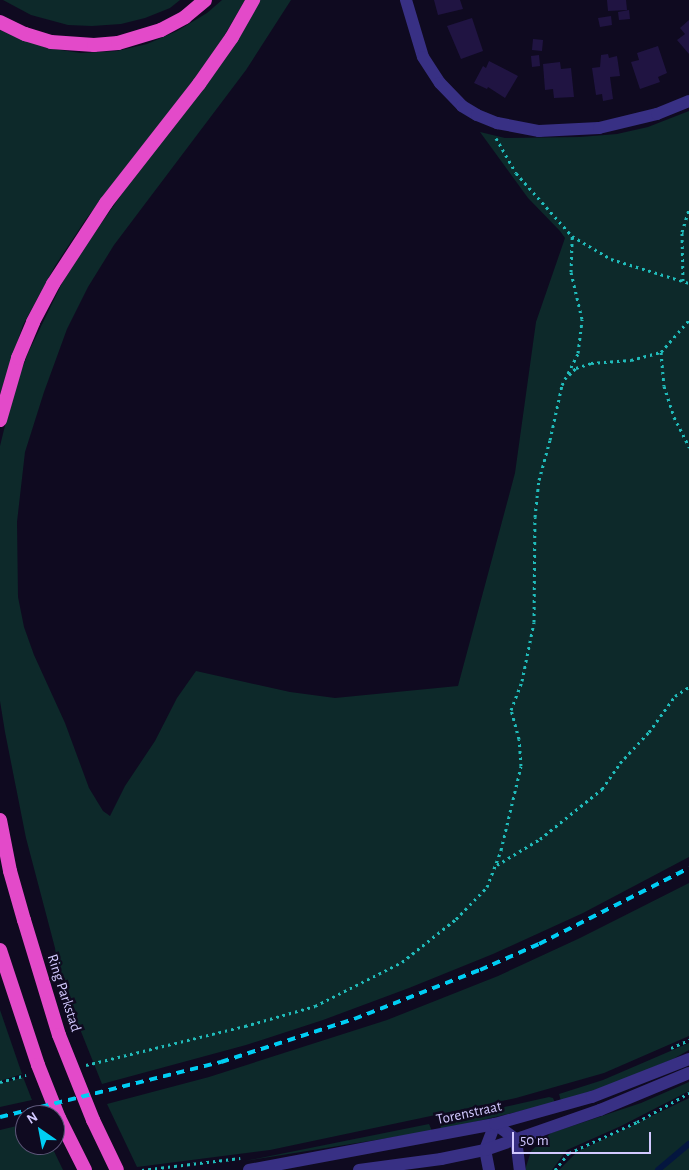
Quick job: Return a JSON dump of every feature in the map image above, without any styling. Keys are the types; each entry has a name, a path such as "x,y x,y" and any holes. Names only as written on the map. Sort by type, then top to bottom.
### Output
{"highway":[{"path":"0,22 25,34 51,42 94,46 118,43 162,30 184,18 205,0"},
{"path":"0,420 18,358 53,284 106,204 204,77 232,37 253,0"},
{"name":"Ring Parkstad","path":"0,820 19,904 59,1035 92,1120 117,1170"},
{"path":"0,950 28,1038 59,1118 85,1170"}],"street":[{"path":"406,0 423,57 440,83 462,106 477,116 497,123 539,131 599,128 657,114 689,101"},
{"name":"Torenstraat","path":"249,1170 495,1124 583,1100 689,1059"},
{"path":"359,1170 441,1159 485,1150 628,1100 689,1073"},
{"path":"489,1170 485,1150 495,1124 516,1139 520,1170"}],"path":[{"path":"497,123 497,142 516,173 572,236 611,259 689,283"},
{"path":"683,280 682,232 689,209"},
{"path":"77,1066 246,1026 315,1006 402,962 456,919 488,887 496,866 521,766 519,739 512,722 511,710 522,681 534,622 535,517 539,480 550,440 558,398 562,385 578,353 582,319 571,272 572,236"},
{"path":"568,376 576,368 591,363 631,360 661,352 689,320"},
{"path":"661,352 664,386 674,417 689,446"},
{"path":"496,866 553,830 602,789 620,763 649,732 674,696 689,688"},
{"path":"667,1050 689,1040"},
{"path":"0,1082 29,1074"},
{"path":"555,1170 570,1153 637,1122 689,1093"}],"green space":[{"path":"3,0 180,0 170,8 145,18 121,24 92,26 68,25 31,15"},
{"path":"222,0 245,0 220,43 186,91 86,219 55,266 23,325 0,394 0,30 47,48 81,53 117,51 147,44 177,31 207,13"},
{"path":"260,0 291,0 246,70 114,245 88,287 67,329 25,452 17,522 18,597 24,627 34,655 65,723 89,788 103,811 110,816 125,786 155,741 177,698 196,671 290,692 335,698 458,686 515,473 536,322 565,238 528,198 480,132 505,138 580,137 617,134 648,127 689,111 689,857 583,913 493,954 409,988 323,1020 246,1045 102,1084 76,1019 72,1015 59,976 55,948 26,838 0,701 0,446 13,393 28,353 68,271 126,188 225,58"},
{"path":"689,883 689,1036 604,1073 516,1098 270,1150 137,1167 107,1104 209,1077 387,1020 498,976 580,938"},
{"path":"0,1010 22,1074 0,1081"},
{"path":"689,1043 689,1050 673,1059 610,1085 561,1101 559,1094 603,1080"},
{"path":"23,1077 32,1100 0,1107 0,1084"},
{"path":"689,1082 689,1091 621,1126 567,1150 552,1170 525,1170 531,1151 551,1133 641,1103"},
{"path":"549,1097 553,1098 555,1103 440,1130 442,1121"},
{"path":"689,1098 689,1170 559,1170 577,1152"},
{"path":"429,1124 432,1131 245,1161"},
{"path":"15,1126 15,1155 56,1155 63,1170 0,1170 0,1130"}],"building":[{"path":"434,0 460,0 463,9 438,15"},
{"path":"607,0 626,0 627,10 608,11"},
{"path":"629,10 630,19 619,20 618,12"},
{"path":"611,16 612,25 600,27 598,18"},
{"path":"472,18 483,51 461,59 447,26"},
{"path":"689,20 689,54 677,40 685,34 680,28"},
{"path":"533,39 543,40 542,51 532,50"},
{"path":"658,46 667,73 658,77 660,82 640,89 631,62 639,60 637,53"},
{"path":"608,54 609,58 617,56 620,76 610,77 613,99 603,101 602,94 596,95 592,68 600,67 601,55"},
{"path":"539,55 540,66 532,67 531,56"},
{"path":"489,61 518,76 505,98 488,87 487,89 474,83 483,66 486,68"},
{"path":"560,62 561,69 571,68 574,97 554,98 553,89 545,90 543,64"}],"waterway":[{"path":"658,1170 689,1144"}],"railway":[{"path":"0,1117 221,1062 354,1019 480,970 539,944 689,868"}]}
